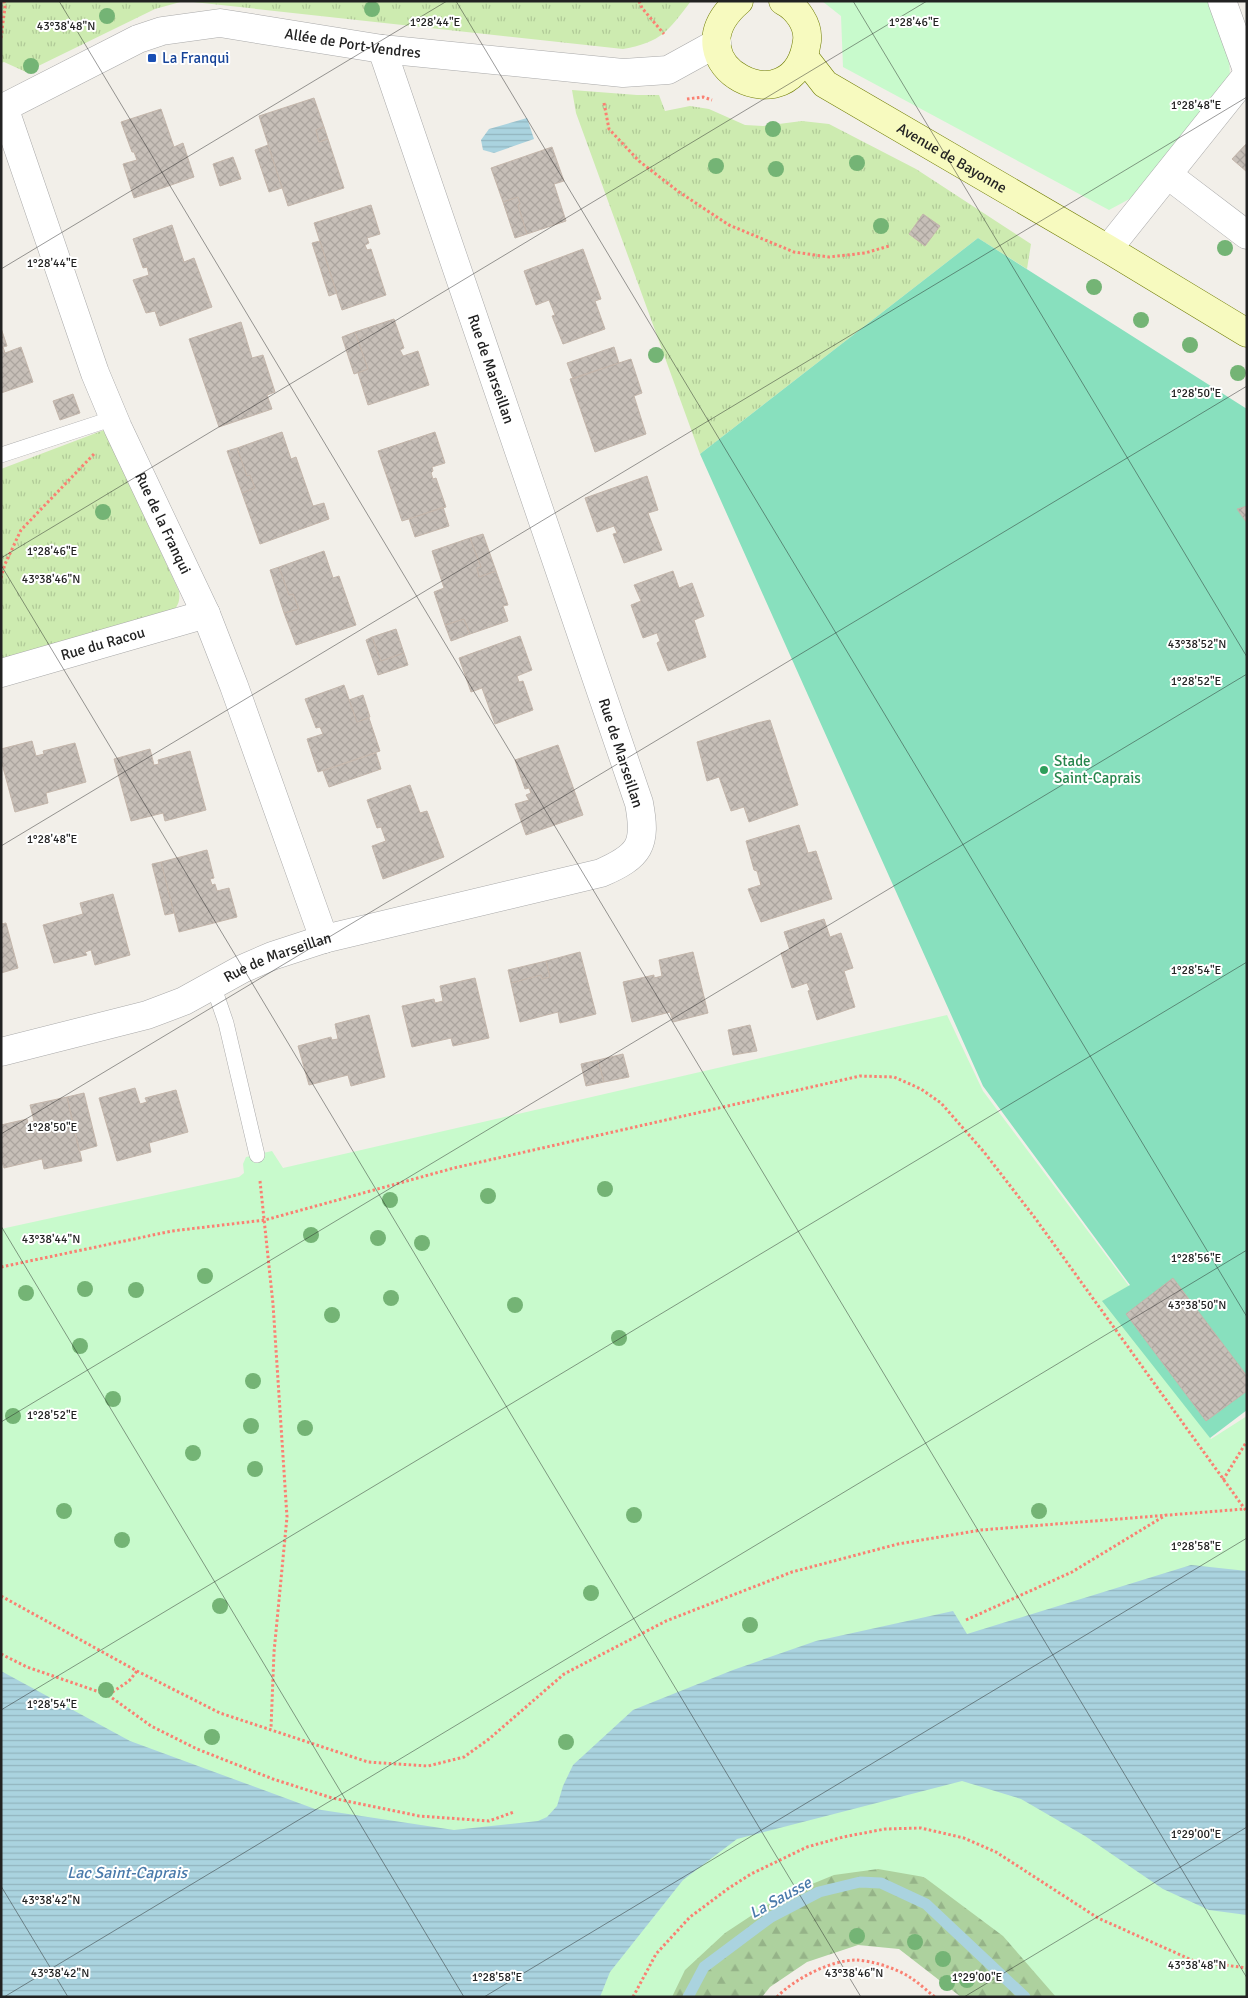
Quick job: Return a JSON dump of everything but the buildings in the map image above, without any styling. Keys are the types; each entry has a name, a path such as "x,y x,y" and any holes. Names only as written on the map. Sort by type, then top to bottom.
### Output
{"street":[{"path":"739,1 728,11 719,26 717,43 721,60 732,73 746,83 764,85 780,82 795,72 804,57 808,38 803,20 790,5 783,1"},
{"path":"1222,1 1247,70"},
{"name":"Allée de Port-Vendres","path":"3,108 138,39 162,31 220,23 382,50 623,73 668,70 717,43"},
{"name":"Rue de Marseillan","path":"1,1052 147,1015 184,1001 242,969 265,959 324,939 601,872 619,865 632,855 641,843 643,824 639,802 382,50"},
{"name":"Avenue de Bayonne","path":"804,57 825,84 1108,249 1247,333"},
{"path":"1108,249 1247,75"},
{"name":"Rue de la Franqui","path":"3,108 95,373 116,423 206,614 234,686 324,939"},
{"path":"1168,175 1247,235"},
{"name":"Rue du Racou","path":"1,673 206,614"}],"lane":[{"path":"1,455 116,423"},
{"path":"212,985 226,1023 257,1155"}],"path":[{"path":"1,38 4,1"},
{"path":"639,1 642,8 668,38"},
{"path":"598,70 609,129 639,161 679,192 729,225 794,252 829,257 865,253 889,246"},
{"path":"1,578 5,564 22,530 116,423"},
{"path":"1,1267 172,1231 265,1220 464,1166 860,1076 894,1076 921,1089 941,1103 984,1152 1035,1218 1245,1511"},
{"path":"257,1155 275,1322 287,1517 274,1652 270,1728"},
{"path":"1223,1480 1247,1441"},
{"path":"1,1596 137,1671 220,1713 368,1762 428,1766 464,1757 489,1739 564,1674 666,1621 792,1572 898,1544 981,1530 1166,1514 1245,1511"},
{"path":"966,1620 1072,1572 1166,1514"},
{"path":"1,1654 27,1667 108,1695 151,1726 197,1749 273,1779 332,1798 419,1816 489,1821 514,1812"},
{"path":"108,1695 129,1681 137,1671"},
{"path":"633,1997 656,1954 690,1917 729,1888 752,1874 808,1847 843,1837 885,1829 920,1828 964,1838 996,1852 1098,1918 1194,1961 1247,1968"},
{"path":"777,1997 803,1976 825,1967 855,1960 883,1966 910,1977 935,1997"}],"green space":[{"path":"1,1 184,1 155,9 26,72 4,62 1,63"},
{"path":"184,1 691,1 670,28 656,39 623,49"},
{"path":"822,1 1208,1 1229,53 1230,78 1135,196 1109,210 843,67 841,16"},
{"path":"572,90 659,95 665,111 690,106 709,109 745,125 763,126 802,121 829,124 916,169 1031,244 1027,269 978,238 700,454 576,113"},
{"name":"Stade Saint-Caprais","path":"978,238 1247,409 1247,1410 1210,1438 1102,1301 1130,1285 983,1086 700,454"},
{"path":"104,430 179,591 178,605 172,612 1,661 1,469"},
{"path":"947,1015 983,1091 1132,1290 1111,1306 1211,1439 1247,1416 1247,1997 1056,1997 1003,1936 924,1877 878,1869 834,1875 778,1898 725,1933 685,1970 672,1997 1,1997 1,1229 239,1177 244,1173 243,1164 246,1157 272,1151 283,1168"},
{"path":"852,1849 970,1895 1082,1997 961,1997 899,1949 858,1945 807,1962 770,1987 762,1997 648,1997 665,1963"}],"water":[{"path":"527,118 534,139 494,153 483,150 481,140 489,129"},
{"name":"Lac Saint-Caprais","path":"1191,1565 1247,1571 1247,1915 1209,1910 1163,1889 1085,1836 1021,1799 962,1781 737,1839 683,1880 610,1972 600,1997 1,1997 1,1671 130,1741 315,1809 454,1830 538,1821 547,1817 557,1806 563,1786 573,1765 633,1710 733,1670 816,1641 953,1611 967,1634"}],"waterway":[{"name":"La Sausse","path":"688,1997 704,1967 771,1917 819,1892 860,1882 881,1883 926,1904 1025,1997"}],"place":[{"name":"La Franqui","path":"152,58"},
{"name":"Stade Saint-Caprais","path":"1044,770"}]}
